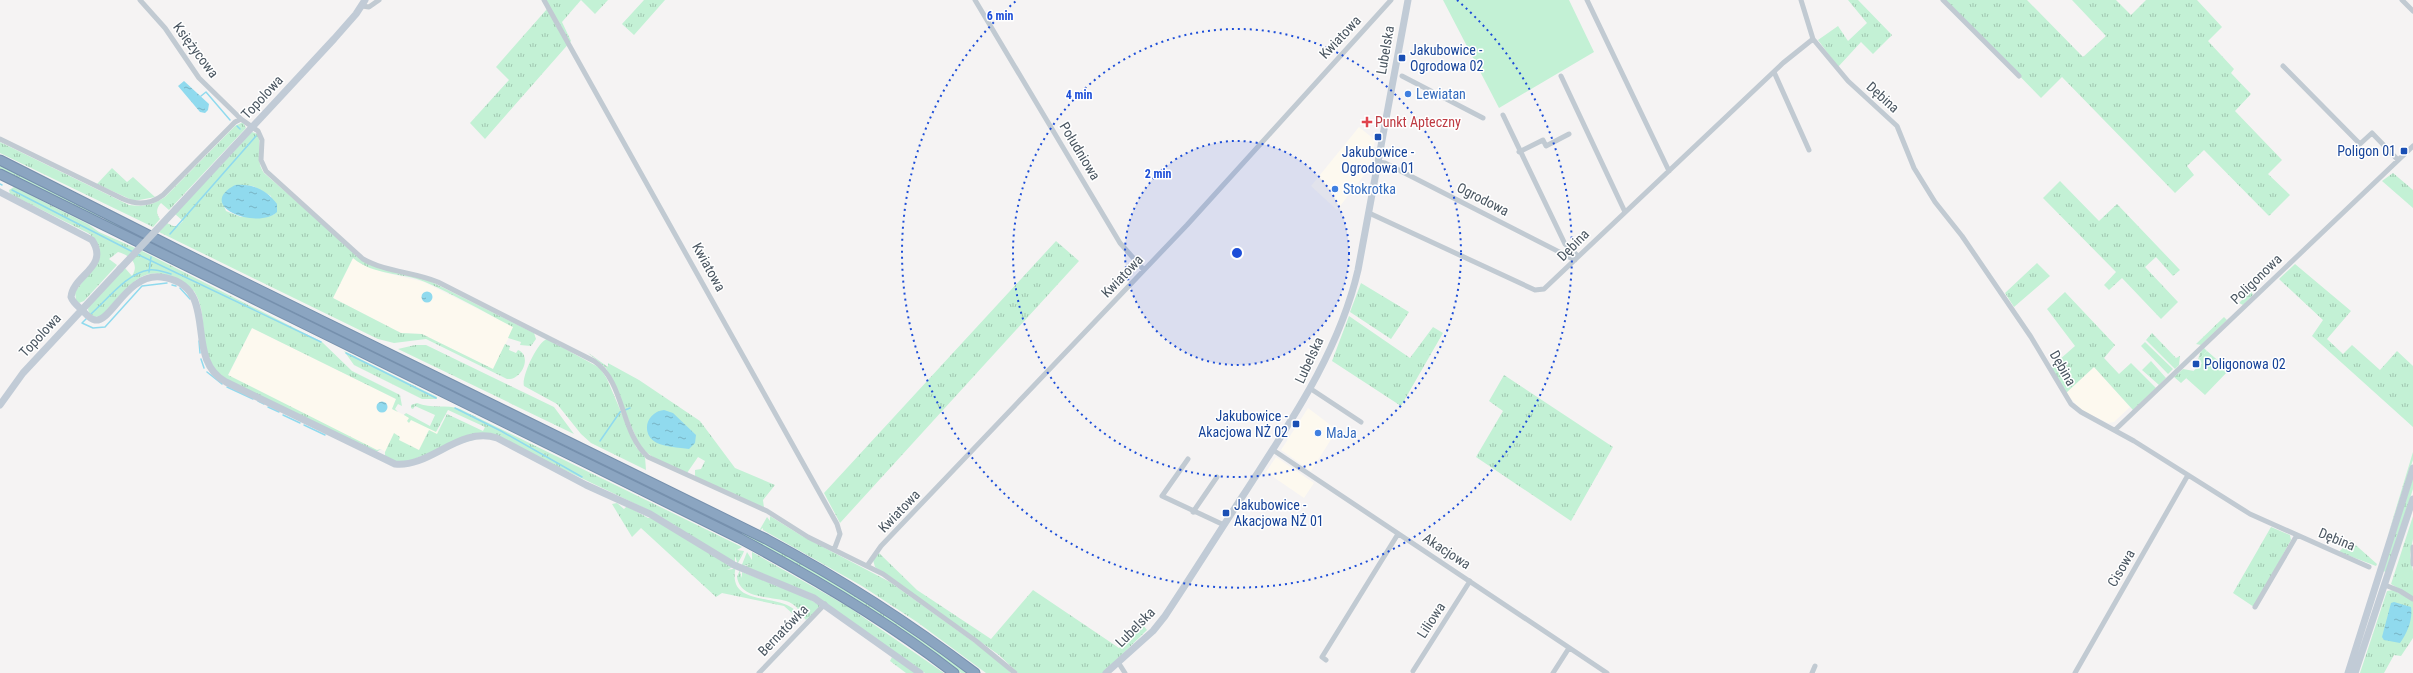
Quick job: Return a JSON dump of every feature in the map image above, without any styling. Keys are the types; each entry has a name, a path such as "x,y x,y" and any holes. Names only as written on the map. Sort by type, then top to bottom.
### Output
{"highway":[{"path":"0,160 178,250 746,528 897,616 975,673"},
{"path":"0,174 739,538 862,610 954,673"}],"street":[{"name":"Księżycowa","path":"140,0 165,28 194,72 241,119 253,126"},
{"path":"363,3 369,7 379,0"},
{"name":"Kwiatowa","path":"544,0 838,524 840,534 834,550"},
{"name":"Południowa","path":"975,0 1120,244 1144,270"},
{"name":"Kwiatowa","path":"867,566 882,546 1144,270 1391,0"},
{"name":"Lubelska","path":"1106,673 1162,620 1273,450 1311,389 1326,358 1353,289 1369,213 1408,0"},
{"path":"1587,0 1668,171"},
{"path":"1801,0 1813,39"},
{"path":"1943,0 2019,76"},
{"path":"2402,0 2413,11"},
{"name":"Topolowa","path":"0,405 23,373 338,35 363,3"},
{"name":"Dębina","path":"1369,213 1536,290 1546,288 1798,49 1813,39 1848,81 1897,126 1914,168 1934,200 1962,236 2031,337 2068,400 2081,412 2121,433 2250,514 2296,536 2369,567"},
{"path":"2283,66 2360,144 2372,133 2398,160"},
{"path":"1774,72 1809,150"},
{"path":"1402,76 1483,118"},
{"path":"1560,76 1625,212"},
{"path":"1503,115 1519,152 1565,244 1576,258"},
{"path":"0,139 123,199 143,203 153,201 163,195 235,122 241,119"},
{"path":"253,126 261,136 261,160 266,171 364,259 381,267 422,276 438,282 594,361 608,376 632,434 642,452 648,457 773,514 808,537 867,566 899,586 976,641 1015,673"},
{"path":"1519,152 1543,140 1546,146 1569,134"},
{"name":"Poligonowa","path":"2115,430 2413,146"},
{"name":"Ogrodowa","path":"1378,162 1392,166 1576,258"},
{"path":"0,192 92,240 97,251 95,262 71,293 72,300 91,319 99,320 140,280 157,277 170,279 183,286 193,297 199,311 206,361 216,375 233,385 395,464 411,463 473,437 497,438 586,485 650,514 743,570 808,595 825,604 920,673"},
{"path":"1311,389 1361,422"},
{"path":"2121,425 2121,433"},
{"name":"Akacjowa","path":"1273,450 1608,673"},
{"path":"1188,459 1162,496 1193,512 1224,525"},
{"path":"2348,673 2413,468"},
{"name":"Cisowa","path":"2075,673 2188,476"},
{"path":"1193,512 1217,478"},
{"path":"2355,673 2413,499"},
{"path":"1326,660 1322,657 1398,534"},
{"path":"2255,607 2296,536"},
{"path":"2413,547 2413,564"},
{"name":"Liliowa","path":"1412,671 1470,581"},
{"path":"2385,585 2400,591 2413,599"},
{"name":"Bernatówka","path":"759,673 825,604"},
{"path":"1553,673 1569,648"},
{"path":"1118,662 1125,673"},
{"path":"1812,673 1815,666"}],"shaded area":[{"path":"1359,127 1375,140 1371,166 1337,210 1311,186"},
{"path":"353,258 382,272 424,282 514,327 493,369 422,334 401,333 333,298"},
{"path":"252,328 396,399 392,409 441,433 433,448 385,455 385,452 381,449 377,450 360,442 228,376"},
{"path":"2094,367 2130,407 2114,422 2108,423 2081,410 2066,393"},
{"path":"1308,408 1337,430 1311,471 1281,450"},
{"path":"1276,457 1314,483 1304,498 1266,472"}],"green space":[{"path":"542,0 581,0 562,22 571,41 485,139 470,123 509,80 496,67 547,9"},
{"path":"581,0 608,0 595,14"},
{"path":"644,0 665,0 634,35 622,24"},
{"path":"1443,0 1569,0 1594,52 1499,108"},
{"path":"1848,0 1858,0 1892,35 1873,54 1861,42 1838,67 1818,40 1838,26 1848,41 1867,23"},
{"path":"1945,0 2027,0 2083,57 2106,36 2072,0 2116,0 2131,15 2146,0 2197,0 2222,27 2208,41 2234,69 2231,73 2251,94 2235,111 2282,160 2268,174 2290,195 2269,216 2204,150 2187,166 2194,175 2175,193 2062,77 2041,98"},
{"path":"243,122 246,128 169,210 161,203 157,211 160,219 153,227 0,153 0,142 129,205 139,206 152,204 165,197 235,126"},
{"path":"252,132 258,134 259,159 264,173 366,262 426,279 534,333 536,339 531,346 520,345 521,342 508,338 513,327 458,298 425,282 370,268 353,258 333,298 401,333 422,334 493,369 505,344 510,346 509,350 516,353 518,350 522,353 525,357 525,362 521,372 517,376 512,379 507,379 426,339 394,343 378,339 159,232 167,223 173,226 178,226 183,221 175,214","holes":["235,185 253,186 271,196 274,215 241,217 226,211 222,201 224,195"]},
{"path":"0,165 765,542 868,604 967,673 961,673 864,606 815,575 764,546 104,221 105,218 101,217 100,219 0,170"},
{"path":"112,168 127,182 133,177 155,197 134,201 97,184"},
{"path":"2393,173 2413,190 2413,208 2382,181"},
{"path":"2060,181 2099,221 2117,204 2180,270 2173,276 2156,257 2145,267 2178,302 2161,319 2122,278 2109,290 2104,285 2116,272 2043,198"},
{"path":"14,187 88,224 99,232 142,251 322,342 352,371 400,395 402,406 398,404 395,409 398,412 392,409 396,399 252,328 228,375 377,450 381,449 375,453 224,379 213,367 208,358 204,339 201,309 199,300 194,291 163,275 154,274 136,280 128,286 101,316 95,317 89,313 88,309 90,304 125,268 132,276 135,268 134,264 126,255 118,252 109,259 117,265 84,301 79,303 76,300 75,292 100,258 99,246 90,234 10,194 9,190"},
{"path":"1056,241 1079,261 840,523 824,493"},
{"path":"2037,263 2050,276 2014,307 2005,293"},
{"path":"2295,264 2351,311 2327,339 2343,354 2352,345 2380,370 2397,351 2413,366 2413,427 2312,336 2323,320 2279,279"},
{"path":"1361,283 1409,312 1391,339 1350,312"},
{"path":"2251,291 2253,295 2243,305 2239,303"},
{"path":"2065,292 2115,345 2104,358 2119,374 2131,363 2156,388 2133,410 2094,367 2066,393 2051,367 2075,346 2047,309"},
{"path":"1349,316 1410,358 1433,327 1443,333 1401,406 1332,361"},
{"path":"2224,317 2227,320 2201,345 2196,344"},
{"path":"2152,333 2176,358 2180,356 2179,365 2175,369 2146,340"},
{"path":"547,339 600,368 607,379 636,447 645,457 646,470 591,443 581,434 557,404 524,386 525,375 531,360 539,346"},
{"path":"2145,342 2173,369 2168,374 2141,346"},
{"path":"415,345 426,345 554,407 574,434 398,349"},
{"path":"2204,348 2207,351 2199,359 2202,362 2195,369 2194,366 2196,366 2200,353"},
{"path":"344,351 437,397 437,399 422,399 354,365"},
{"path":"2207,351 2229,370 2205,395 2186,378 2202,363 2199,359"},
{"path":"587,352 608,367 608,363 639,380 700,421 735,468 775,485 763,500 764,508 695,477 695,470 701,469 705,461 698,457 687,473 661,462 644,450 639,444 606,368"},
{"path":"2151,361 2166,378 2159,385 2142,370"},
{"path":"2183,369 2194,371 2181,383 2174,377"},
{"path":"1504,375 1613,447 1571,521 1476,457 1503,411 1489,401"},
{"path":"417,403 428,406 460,409 742,547 737,550 744,551 735,571 736,584 742,591 751,596 787,605 796,611 801,621 784,606 722,593 716,597 641,528 632,537 612,504 617,503 624,509 627,506 648,518 654,518 733,567 727,570 733,569 737,562 735,556 735,563 644,508 491,435 437,450 409,461 396,462 385,458 385,452 394,433 400,437 399,440 419,450 429,430 437,434 447,414 483,431 485,427 448,410 436,432 411,420 409,423 407,421 409,418 404,415 406,413 430,426 435,415 415,406 413,409 411,408 411,405"},
{"path":"2413,452 2413,460 2388,535"},
{"path":"2413,478 2413,489 2386,572 2383,571"},
{"path":"770,516 802,536 890,582 993,656 1011,673 986,673 917,622 862,586 763,530 763,528 759,531 767,517 770,521"},
{"path":"2413,516 2413,539 2410,555 2413,571 2413,597 2391,584"},
{"path":"2271,527 2290,535 2291,540 2254,607 2233,593"},
{"path":"2350,540 2377,564 2376,566 2339,552"},
{"path":"747,552 752,560 752,552 847,606 944,673 925,673 810,593 744,567 750,564 744,566 740,572 742,578 742,572 804,596 819,605 819,608 806,620 797,608 789,602 758,596 744,590 737,577"},
{"path":"879,553 917,590 991,639 1033,590 1119,648 1143,625 1147,630 1103,673 1018,673 999,655 875,567 873,560"},
{"path":"2393,590 2413,601 2413,638 2401,656 2394,655 2384,673 2360,673 2387,591"},
{"path":"892,657 917,673 906,673 890,661"}],"water":[{"path":"184,81 209,104 208,110 205,113 200,112 178,86"},
{"path":"235,185 253,186 264,191 277,204 277,212 268,217 257,218 234,214 226,208 222,201 224,193"},
{"path":"427,291 431,293 433,297 431,301 427,303 423,301 421,297 423,293"},
{"path":"382,401 386,403 388,407 386,411 382,413 378,411 376,407 378,403"},
{"path":"664,410 673,413 696,435 695,443 689,449 659,444 648,434 647,424 649,419 658,412"},
{"path":"2394,602 2411,607 2409,626 2400,643 2384,640 2382,637 2391,603"}],"waterway":[{"path":"201,96 206,92 230,120"},
{"path":"237,126 240,129"},
{"path":"170,234 256,136"},
{"path":"12,190 133,252"},
{"path":"137,254 321,342"},
{"path":"149,272 151,257"},
{"path":"91,314 133,276 149,270 171,274"},
{"path":"87,318 82,323 93,328 105,327 142,286 167,283"},
{"path":"172,285 176,286"},
{"path":"180,288 190,299"},
{"path":"199,341 200,353"},
{"path":"346,353 436,398"},
{"path":"201,359 204,368"},
{"path":"207,372 222,384"},
{"path":"227,387 253,399"},
{"path":"258,401 264,404"},
{"path":"268,407 279,412"},
{"path":"455,408 501,431 582,477"},
{"path":"600,441 620,412 630,408"},
{"path":"283,415 300,423"},
{"path":"304,425 325,435"}],"place":[{"name":"Jakubowice - Ogrodowa 02","path":"1402,58"},
{"name":"Lewiatan","path":"1408,94"},
{"name":"Punkt Apteczny","path":"1367,122"},
{"name":"Jakubowice - Ogrodowa 01","path":"1378,137"},
{"name":"Poligon 01","path":"2404,151"},
{"name":"Stokrotka","path":"1335,189"},
{"name":"Poligonowa 02","path":"2196,364"},
{"name":"Jakubowice - Akacjowa NŻ 02","path":"1296,424"},
{"name":"MaJa","path":"1318,433"},
{"name":"Jakubowice - Akacjowa NŻ 01","path":"1226,513"}]}
